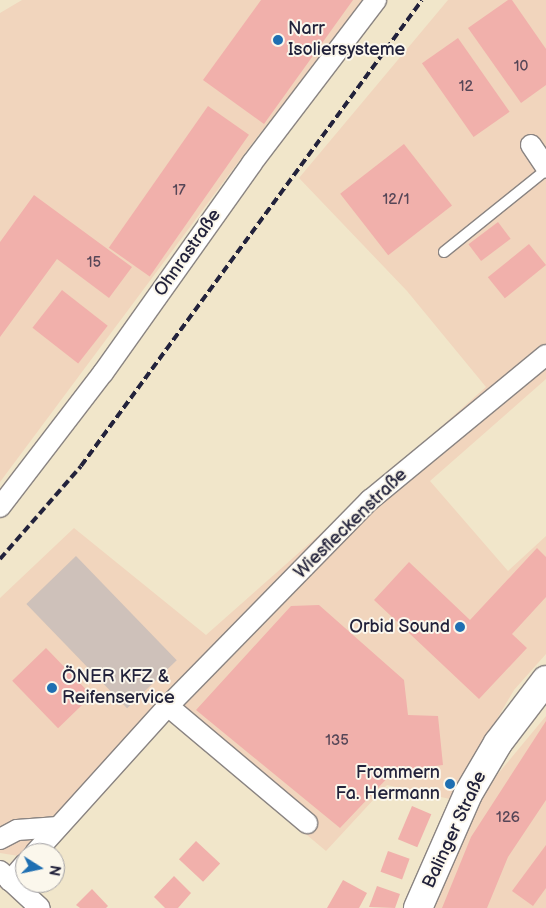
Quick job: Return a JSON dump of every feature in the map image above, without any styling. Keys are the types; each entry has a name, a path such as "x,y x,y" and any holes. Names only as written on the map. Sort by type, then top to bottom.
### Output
{"main road":[{"name":"Balinger Straße","path":"418,908 468,794 498,743 546,680"}],"street":[{"name":"Ohnrastraße","path":"0,507 103,373 252,162 376,0"},
{"path":"531,145 546,168"},
{"name":"Wiesfleckenstraße","path":"44,843 168,706 370,500 546,355"},
{"path":"168,706 307,823"},
{"path":"0,839 17,830 58,828"},
{"path":"5,876 40,908"}],"lane":[{"path":"444,252 546,168"}],"shaded area":[{"path":"22,0 367,0 257,137 0,482 0,13"},
{"path":"448,0 546,0 546,379 430,481 508,571 546,536 546,654 514,690 450,799 387,785 326,851 169,719 33,843 15,843 15,855 0,853 0,598 74,528 206,635 486,387 407,291 299,178"},
{"path":"76,556 177,660 127,708 26,604"},
{"path":"546,716 546,908 427,908 473,804"}],"building":[{"name":"Narr Isoliersysteme","path":"261,0 353,0 264,124 203,80"},
{"path":"508,0 512,0 546,49 546,85 521,103 468,28"},
{"path":"458,38 510,112 474,137 422,63"},
{"path":"208,106 249,135 150,276 109,248"},
{"path":"404,144 452,205 388,255 340,194"},
{"path":"34,195 132,267 109,298 57,259 0,337 0,242"},
{"path":"498,222 511,239 481,261 468,244"},
{"path":"529,244 546,265 505,298 488,277"},
{"path":"62,290 108,326 78,364 32,328"},
{"name":"Orbid Sound","path":"537,548 546,557 546,597 512,634 527,648 479,699 374,600 409,562 470,620"},
{"path":"319,605 404,680 408,715 438,716 443,765 394,771 340,828 196,710 291,606"},
{"name":"ÖNER KFZ & Reifenservice","path":"46,648 92,695 58,728 12,681"},
{"path":"546,721 546,800 508,857 487,908 442,908 471,837"},
{"path":"412,806 431,814 417,847 398,839"},
{"path":"196,841 220,864 203,882 179,859"},
{"path":"546,845 546,888 533,906 512,891"},
{"path":"388,851 410,859 402,880 380,872"},
{"path":"174,876 191,893 178,908 165,908 154,897"},
{"path":"343,880 367,893 359,908 327,908"},
{"path":"377,886 400,894 395,908 369,907"},
{"path":"92,889 108,906 106,908 80,908 76,905"}],"railway":[{"path":"0,559 81,466 422,0"}],"place":[{"name":"Narr Isoliersysteme","path":"278,40"},
{"name":"Orbid Sound","path":"460,627"},
{"name":"ÖNER KFZ & Reifenservice","path":"52,688"},
{"name":"Frommern Fa. Hermann","path":"450,784"}]}
